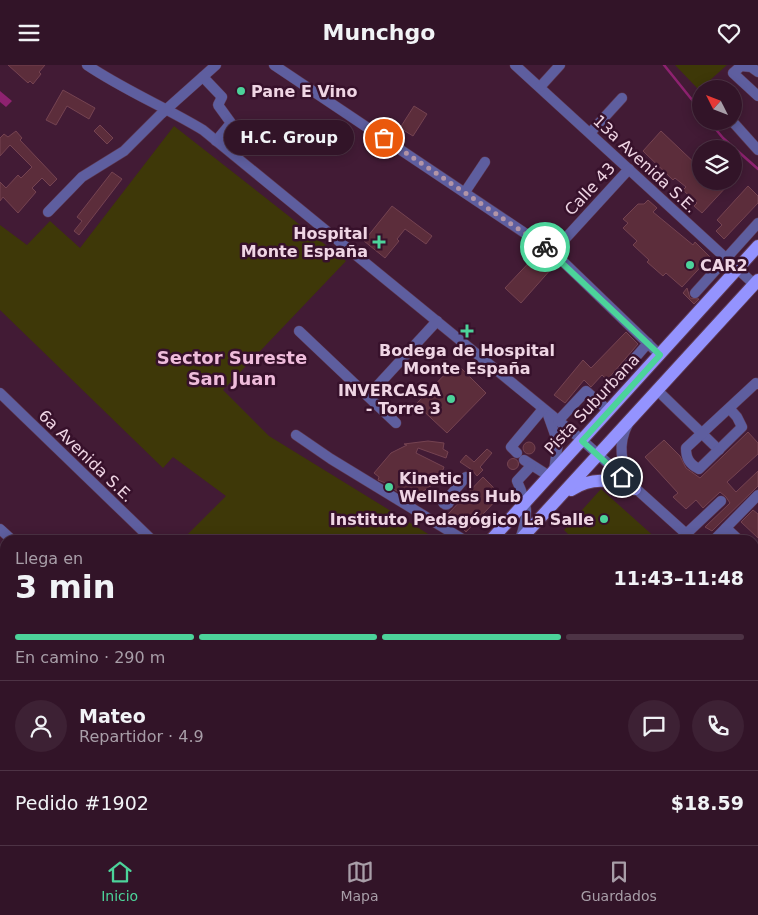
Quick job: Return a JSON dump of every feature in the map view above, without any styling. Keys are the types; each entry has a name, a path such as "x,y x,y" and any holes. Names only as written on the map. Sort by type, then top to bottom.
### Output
{"main road":[{"name":"Pista Suburbana","path":"495,535 758,246"},
{"path":"525,535 756,282"},
{"path":"553,504 576,487 593,479 610,480 635,489"}],"street":[{"path":"87,65 118,84 168,108 216,141 582,441 687,535"},
{"path":"48,212 82,177 124,151 216,65"},
{"path":"274,65 553,252 660,355"},
{"name":"13a Avenida S.E.","path":"515,65 737,270 756,282"},
{"path":"540,87 560,65"},
{"path":"758,72 751,67 740,66 733,73 758,96"},
{"path":"203,77 214,86 222,97 218,105 231,123 216,141"},
{"path":"590,133 622,98"},
{"path":"740,130 758,150"},
{"path":"466,192 485,161"},
{"name":"Calle 43","path":"553,252 629,169"},
{"path":"695,293 758,223"},
{"path":"368,396 437,321"},
{"path":"299,331 396,423"},
{"path":"615,381 648,343"},
{"path":"729,408 737,417 742,427 699,469 693,466 686,458 686,448 702,433 729,408 756,383 758,385"},
{"path":"657,390 719,450"},
{"path":"558,421 586,391 609,411"},
{"name":"6a Avenida S.E.","path":"0,393 147,535"},
{"path":"545,411 558,443 552,473 524,460 511,447 545,411"},
{"path":"634,415 624,433 621,448 623,463 635,489"},
{"path":"296,435 331,459 456,535"},
{"path":"521,535 528,509 517,481 524,460"},
{"path":"432,519 466,477"},
{"path":"719,535 758,495"},
{"path":"691,535 721,501"},
{"path":"726,528 734,535"}],"shaded area":[{"path":"675,65 727,65 710,80 692,80 692,83"},
{"path":"0,91 12,101 6,107 0,102"},
{"path":"174,126 346,261 223,390 269,436 430,535 187,535 226,496 173,457 163,468 0,310 0,225 27,245 50,221 80,248"},
{"path":"601,489 652,535 569,535 564,530"}],"building":[{"path":"8,65 45,65 33,84 30,81 28,83"},
{"path":"63,90 95,108 89,119 67,106 56,125 46,120"},
{"path":"414,106 427,114 413,136 400,128"},
{"path":"100,125 113,138 107,144 94,131"},
{"path":"16,131 22,138 20,140 57,179 50,186 42,178 32,188 36,192 18,213 3,197 0,201 0,182 6,188 18,175 21,178 32,167 10,145 0,156 0,138 4,134 8,137"},
{"path":"661,131 692,160 692,190 723,190 702,213 694,206 697,203 683,190 686,187 675,178 673,180 643,151"},
{"path":"112,172 122,179 79,235 74,231 82,221 77,217"},
{"path":"748,186 758,196 758,203 724,239 716,231 722,225 717,220"},
{"path":"648,200 657,208 653,212 693,245 695,242 710,257 682,287 666,273 663,276 647,262 649,260 633,245 637,241 623,228 628,223 623,219 638,204 644,204"},
{"path":"392,206 432,236 426,244 405,229 397,239 399,241 385,258 364,241"},
{"path":"537,254 552,268 521,303 505,288"},
{"path":"687,288 690,298 699,299 694,304 683,293"},
{"path":"626,332 638,344 607,380 602,375 591,387 584,380 565,403 554,395 583,360 591,368"},
{"name":"INVERCASA - Torre 3","path":"456,363 486,393 447,433 416,404"},
{"path":"748,432 758,443 758,454 727,482 736,492 758,471 758,486 712,531 705,527 730,503 726,497 720,492 703,508 696,500 686,509 673,497 678,493 645,457 664,440 680,456 686,468 700,478"},
{"path":"428,441 444,443 443,449 448,452 446,458 418,448 416,453 444,467 439,480 419,494 408,498 392,488 393,486 378,480 379,477 374,473 391,453 407,445 404,444"},
{"path":"527,442 531,442 535,448 531,454 527,454 523,450 523,446"},
{"path":"487,449 492,453 480,467 483,470 477,476 460,462 466,455 474,462"},
{"path":"511,459 515,459 518,464 517,468 511,469 508,466 508,462"},
{"path":"483,477 501,495 466,532 448,514"},
{"path":"753,510 758,514 758,535 755,535 741,522"}],"waterway":[{"path":"664,65 692,100"},
{"path":"716,130 758,169"}],"way so far":[{"path":"384,138 545,247"}],"place":[{"name":"Pane E Vino","path":"241,91"},
{"name":"H.C. Group","path":"384,138"},
{"name":"Hospital Monte España","path":"379,242"},
{"name":"CAR2","path":"690,265"},
{"name":"Bodega de Hospital Monte España","path":"467,331"},
{"name":"INVERCASA - Torre 3","path":"451,399"},
{"name":"Kinetic | Wellness Hub","path":"389,487"},
{"name":"Instituto Pedagógico La Salle","path":"604,519"}],"district":[{"name":"Sector Sureste San Juan","path":"232,368"}],"route":[{"path":"545,247 553,252 660,355 582,441 622,477"}]}
